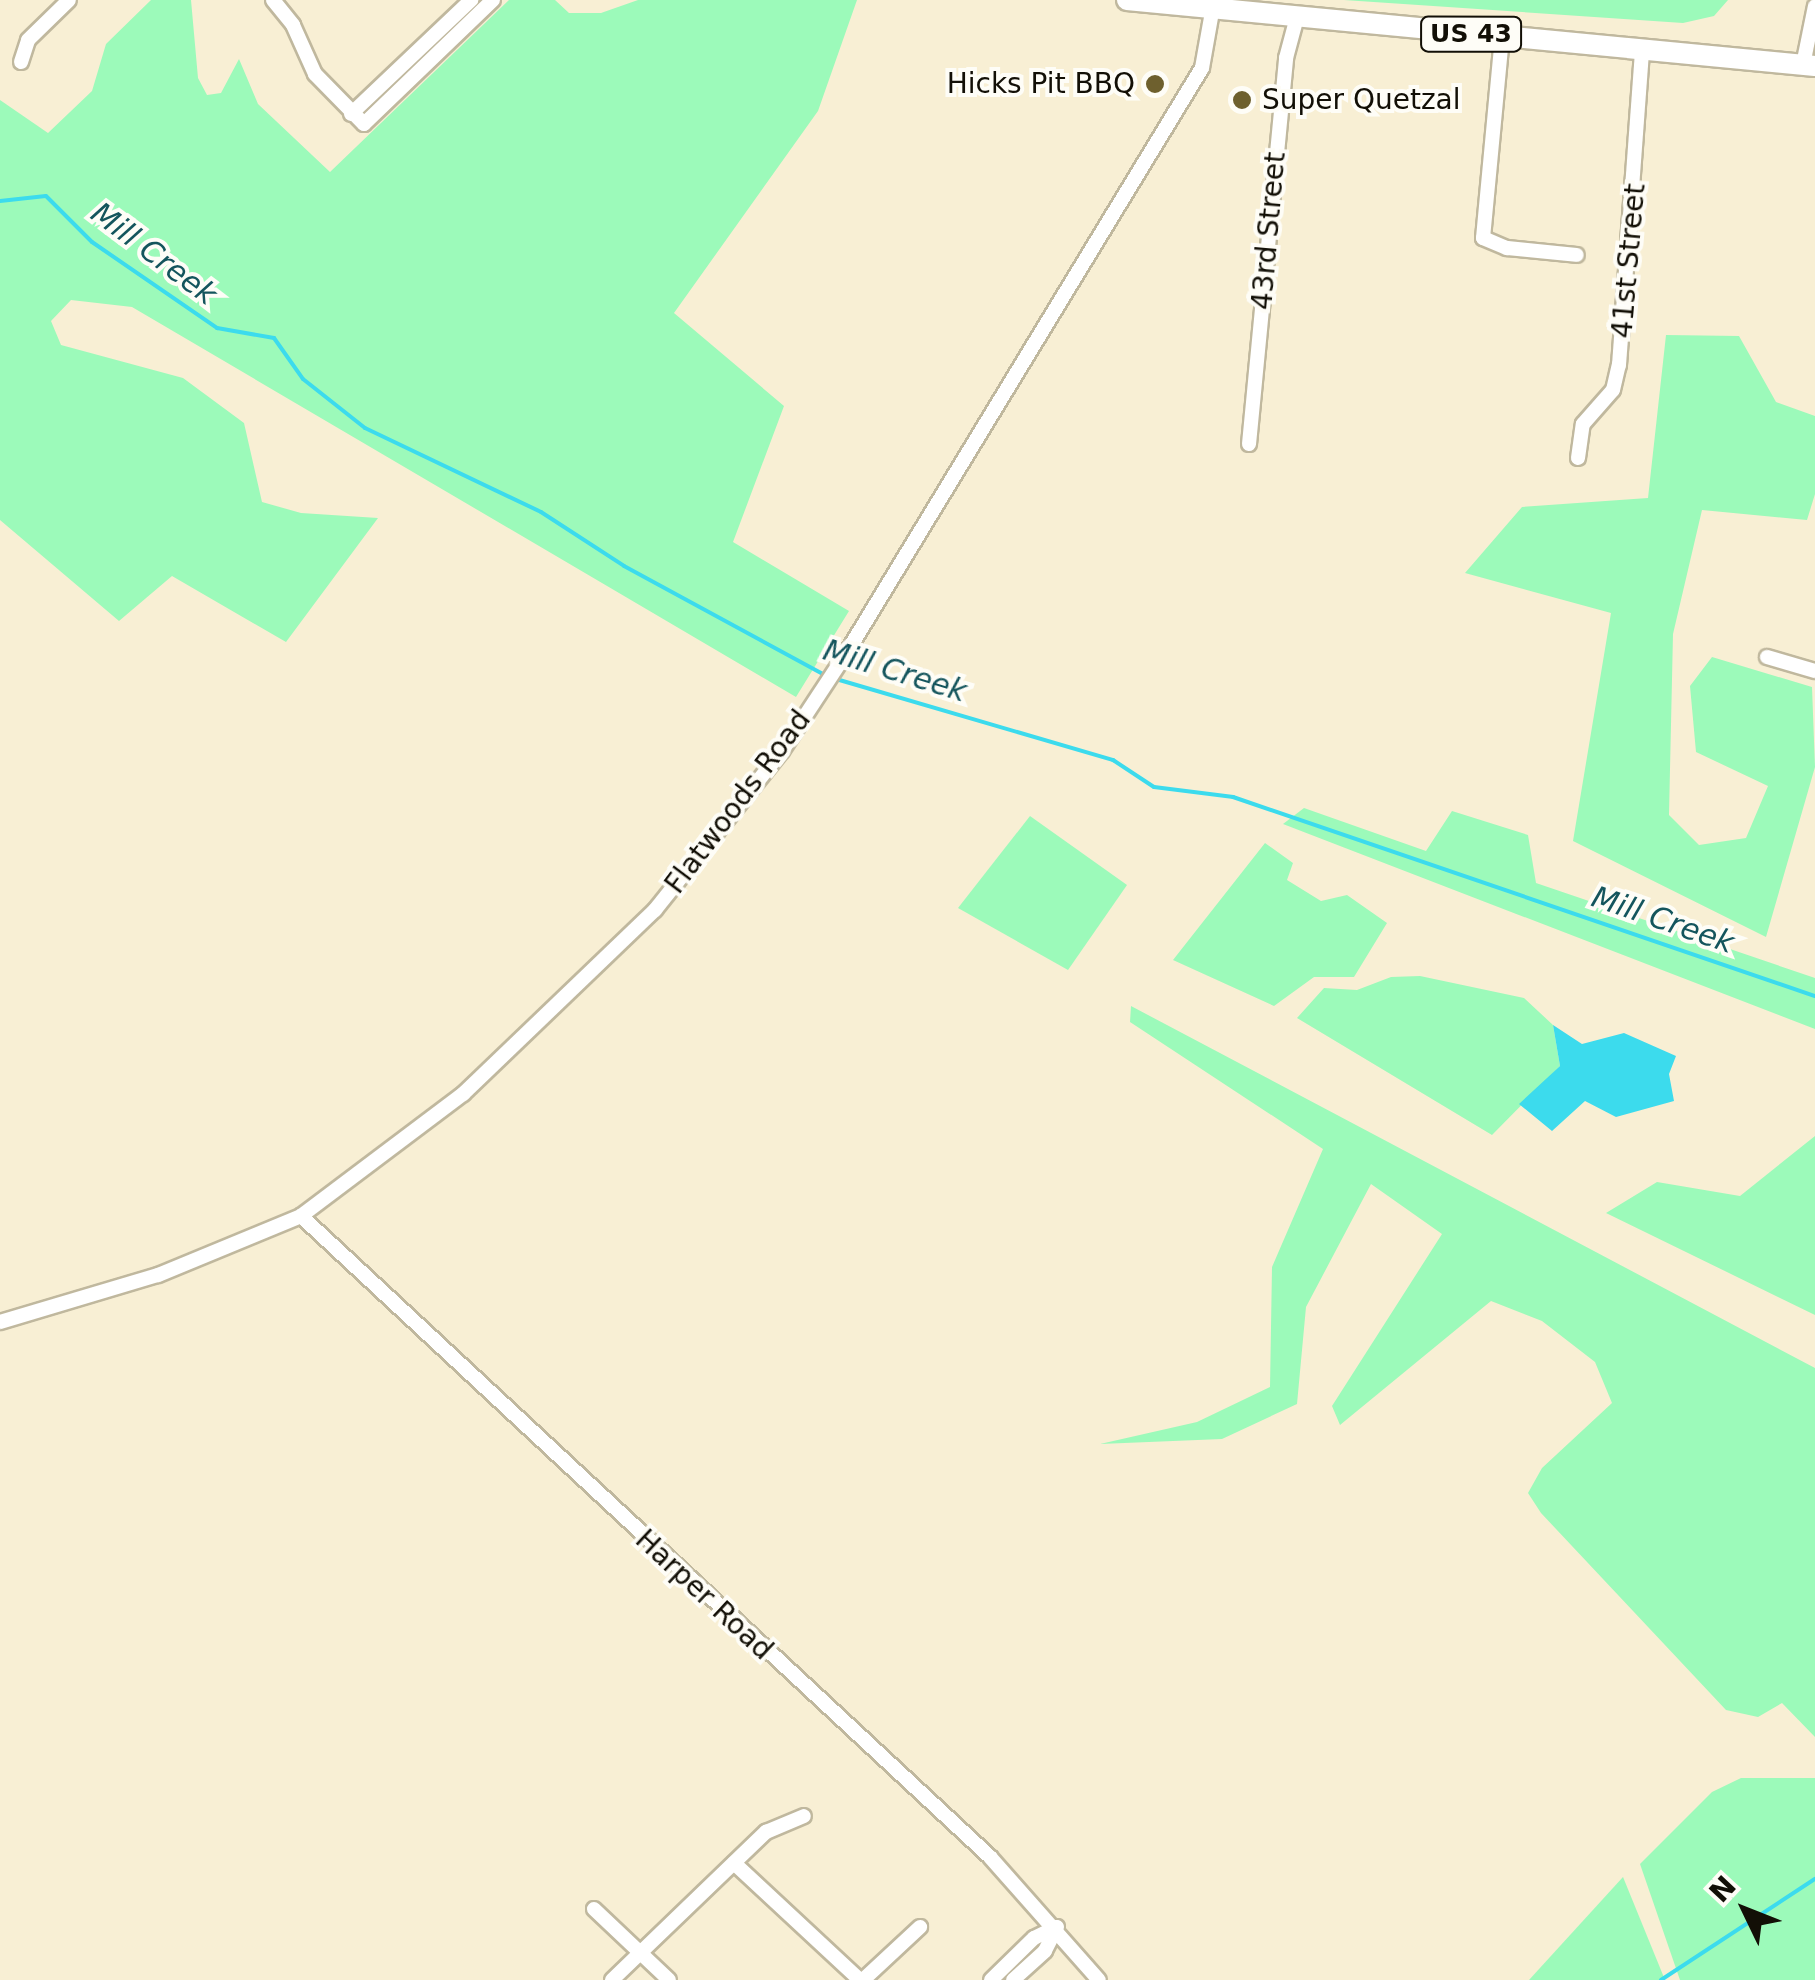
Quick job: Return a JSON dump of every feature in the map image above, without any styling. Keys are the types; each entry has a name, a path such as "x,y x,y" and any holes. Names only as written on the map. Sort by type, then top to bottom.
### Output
{"highway":[{"name":"US 43","path":"1127,0 1212,12 1809,66"}],"street":[{"path":"21,62 28,40 69,0"},
{"path":"272,0 293,25 315,74 364,124 493,0"},
{"path":"350,114 470,0"},
{"path":"1809,66 1815,6"},
{"name":"Flatwoods Road","path":"0,1322 158,1275 302,1216 405,1143 603,964 713,841 811,708 847,652 1202,68 1212,12"},
{"name":"43rd Street","path":"1249,444 1286,58 1296,20"},
{"path":"1502,37 1483,238 1508,248 1577,254"},
{"name":"41st Street","path":"1578,458 1583,424 1613,390 1620,365 1642,51"},
{"path":"1767,657 1815,671"},
{"name":"Harper Road","path":"302,1216 990,1857 1100,1980"},
{"path":"612,1980 783,1820 804,1816"},
{"path":"734,1863 862,1980 920,1927"},
{"path":"594,1909 669,1980"},
{"path":"990,1980 1034,1938 1057,1928"},
{"path":"1013,1980 1045,1950 1057,1928"}],"green space":[{"path":"151,0 191,0 198,78 207,95 221,93 239,59 258,104 330,172 509,0 555,0 569,13 601,13 638,0 857,0 818,111 674,313 784,406 733,542 849,611 796,697 132,307 71,300 51,321 61,345 183,378 244,423 262,502 301,513 378,518 286,642 172,576 119,621 0,520 0,100 48,133 92,91 106,44"},
{"path":"1344,0 1728,0 1714,16 1683,23"},
{"path":"1666,335 1739,336 1776,402 1815,416 1815,494 1807,520 1702,510 1673,634 1669,815 1699,845 1746,838 1768,786 1696,752 1690,686 1712,657 1812,687 1815,767 1766,937 1573,841 1611,613 1465,573 1522,507 1648,498"},
{"path":"1304,808 1426,851 1452,811 1528,835 1536,883 1815,978 1815,1029 1283,824"},
{"path":"1030,816 1127,885 1068,970 958,908"},
{"path":"1265,843 1293,863 1287,880 1321,901 1347,895 1387,923 1354,977 1314,977 1274,1006 1173,960"},
{"path":"1420,976 1524,998 1553,1025 1560,1066 1492,1135 1297,1018 1324,988 1357,990 1391,977"},
{"path":"1131,1006 1815,1368 1815,1737 1782,1703 1758,1717 1726,1710 1541,1513 1528,1493 1542,1468 1612,1403 1595,1362 1542,1321 1491,1301 1340,1425 1332,1406 1442,1234 1371,1184 1306,1307 1297,1404 1222,1439 1100,1444 1197,1422 1270,1387 1272,1267 1323,1149 1130,1022"},
{"path":"1815,1136 1815,1315 1606,1213 1657,1182 1740,1196"},
{"path":"1741,1778 1815,1778 1815,1980 1680,1980 1640,1864 1712,1792"},
{"path":"1623,1877 1665,1980 1529,1980"}],"water":[{"path":"1553,1025 1582,1044 1624,1033 1676,1056 1669,1074 1674,1101 1616,1117 1585,1101 1552,1131 1519,1104 1560,1066"}],"waterway":[{"name":"Mill Creek","path":"0,201 46,196 92,242 217,328 274,338 303,379 365,428 541,512 624,566 827,676"},
{"name":"Mill Creek","path":"836,679 1113,760 1154,787 1233,797 1815,996"},
{"path":"1661,1980 1815,1879"}],"place":[{"name":"Hicks Pit BBQ","path":"1155,84"},
{"name":"Super Quetzal","path":"1242,100"}]}
